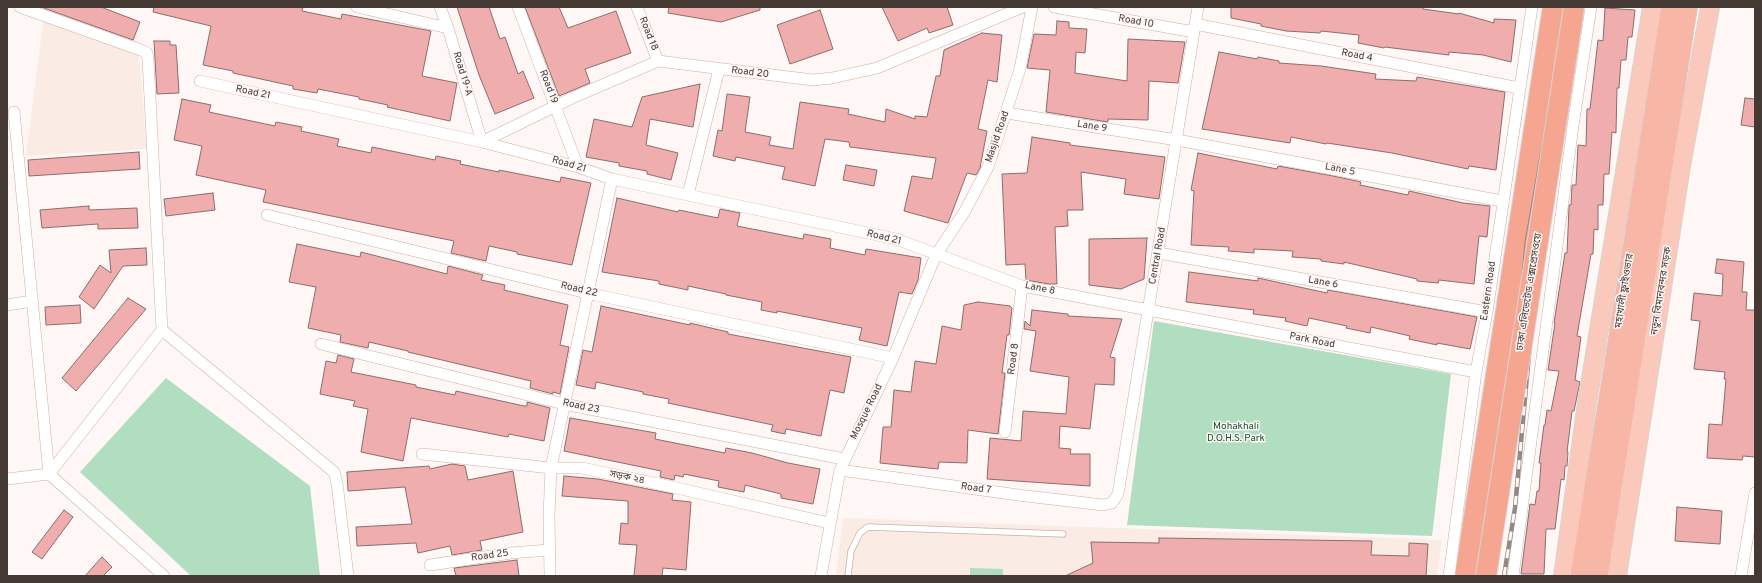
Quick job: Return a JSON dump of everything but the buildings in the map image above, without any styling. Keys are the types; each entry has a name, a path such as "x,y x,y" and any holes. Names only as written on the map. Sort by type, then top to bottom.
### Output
{"highway":[{"name":"ঢাকা এলিভেটেড এক্সপ্রেসওয়ে","path":"1465,576 1553,7"},
{"name":"ঢাকা এলিভেটেড এক্সপ্রেসওয়ে","path":"1486,576 1574,7"},
{"name":"মহাখালী ফ্লাইওভার","path":"1580,576 1671,7"},
{"name":"মহাখালী ফ্লাইওভার","path":"1598,576 1688,7"}],"main road":[{"path":"1563,576 1587,403 1652,7"},
{"name":"নতুন বিমানবন্দর সড়ক","path":"1617,576 1681,166 1710,7"}],"street":[{"path":"7,479 49,474 162,330 147,54 20,7"},
{"path":"357,7 448,28"},
{"name":"Road 19-A","path":"440,7 448,28 482,142"},
{"name":"Road 19","path":"518,7 578,167"},
{"name":"Road 18","path":"637,7 658,61"},
{"name":"Road 20","path":"658,61 719,70 813,80 832,78 877,68 1023,7"},
{"name":"Masjid Road","path":"936,255 965,211 988,167 1007,114 1020,68 1032,7"},
{"name":"Road 10","path":"1054,7 1195,28"},
{"name":"Central Road","path":"1112,503 1118,494 1148,310 1159,253 1198,7"},
{"name":"Eastern Road","path":"1449,576 1476,372 1487,312 1502,201 1532,7"},
{"path":"1513,576 1572,133 1591,7"},
{"name":"Road 4","path":"1195,28 1519,88"},
{"path":"482,142 658,61"},
{"path":"688,195 719,70"},
{"name":"Road 21","path":"200,81 482,142 578,167 612,179 896,239 936,255"},
{"path":"14,112 49,474 164,576"},
{"name":"Lane 9","path":"1007,114 1177,140"},
{"name":"Lane 5","path":"1177,140 1502,201"},
{"path":"550,576 551,468 612,179"},
{"name":"Road 22","path":"267,215 587,293 893,358"},
{"name":"Lane 6","path":"1159,253 1487,312"},
{"name":"Lane 8","path":"936,255 1022,286 1148,310"},
{"name":"Mosque Road","path":"821,576 829,523 842,464 893,358 936,255"},
{"name":"Road 8","path":"1005,432 1022,286"},
{"path":"7,305 32,301"},
{"name":"Park Road","path":"1148,310 1476,372"},
{"path":"162,330 334,472 337,483 348,576"},
{"name":"Road 23","path":"321,344 564,404 842,464"},
{"name":"সড়ক ২৪","path":"422,454 551,468 582,468 829,523"},
{"name":"Road 7","path":"842,464 1018,495 1104,505 1112,503"},
{"path":"1741,576 1755,493"},
{"name":"Road 25","path":"430,565 511,553 550,550"}],"lane":[{"path":"848,576 851,550 860,533 868,527 1063,534"}],"shaded area":[{"path":"45,7 136,22 147,149 26,156"},
{"path":"843,518 1442,540 1437,576 836,576"}],"green space":[{"name":"Mohakhali D.O.H.S. Park","path":"1154,321 1451,374 1432,536 1127,525"},
{"path":"166,378 310,486 320,576 191,576 80,472"},
{"path":"970,568 1003,569 1003,576 970,576"}],"tram line":[{"path":"1490,576 1501,507 1525,242 1566,7"}],"railway":[{"path":"1504,576 1515,508 1539,244 1580,7"}]}
